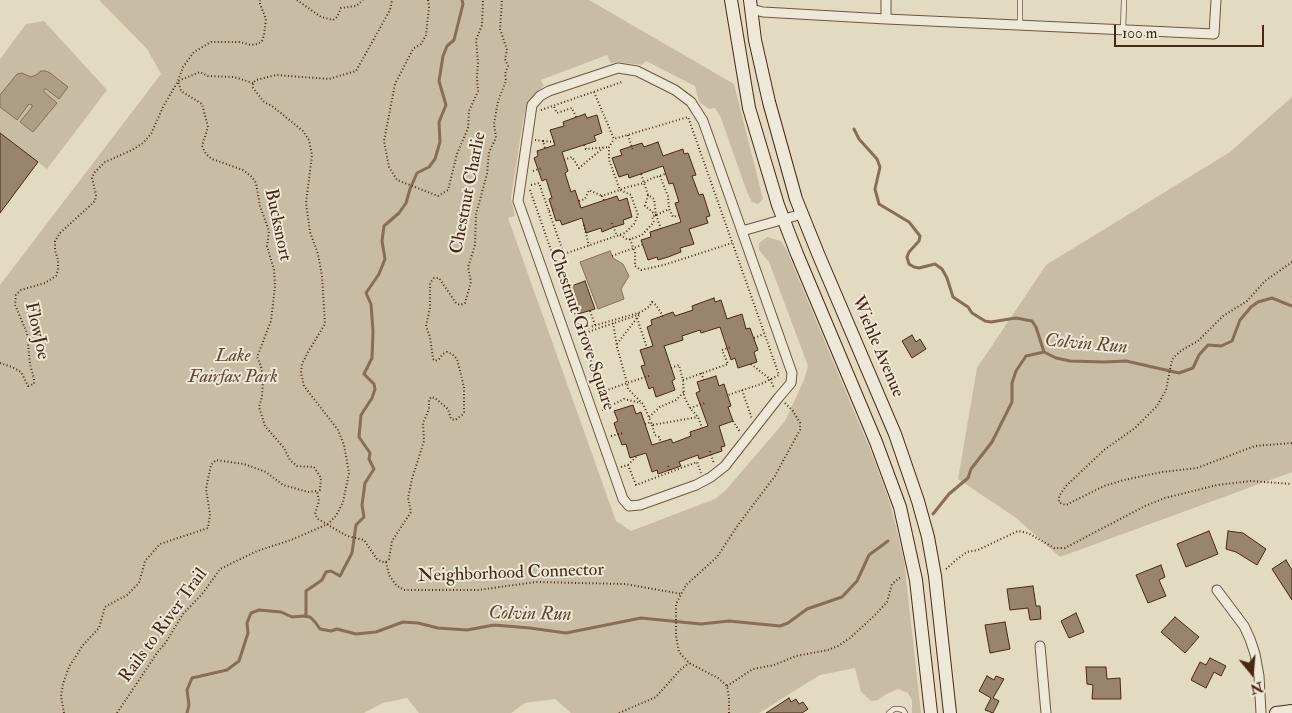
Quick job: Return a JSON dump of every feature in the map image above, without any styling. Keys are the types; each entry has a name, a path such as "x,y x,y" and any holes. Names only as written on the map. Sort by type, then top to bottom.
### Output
{"main road":[{"path":"731,0 750,108 763,159 783,219 876,442 900,507 916,580 931,713"},
{"name":"Wiehle Avenue","path":"751,5 755,40 768,102 802,214 895,434 918,501 935,576 950,713"},
{"path":"1276,713 1292,712"}],"street":[{"path":"886,0 886,19"},
{"path":"751,5 763,12 1214,34 1216,0"},
{"name":"Chestnut Grove Square","path":"618,68 637,71 675,90 691,102 703,121 742,231 792,373 792,383 777,395 725,466 711,478 640,505 629,506 623,499 518,200 532,105 540,96 549,91 618,68"},
{"path":"742,231 802,214"},
{"path":"1216,590 1244,626 1250,639 1255,654 1261,713"},
{"path":"1040,646 1046,713"}],"lane":[{"path":"1020,0 1020,26"},
{"path":"1123,30 1124,0"},
{"path":"889,713 894,709 899,709 905,713"}],"path":[{"path":"178,81 183,67 194,52 211,42 240,42 251,45 262,41 266,19 260,0"},
{"path":"297,0 321,17 333,20 337,17 341,8 356,6 363,0"},
{"path":"253,83 256,80 276,76 304,76 314,79 329,79 356,71 390,10 392,0"},
{"name":"Chestnut Charlie","path":"428,0 426,35 421,44 413,49 396,84 384,141 389,167 397,180 438,196 448,190 457,154 468,128 470,111 478,91 476,40 482,25 483,0"},
{"name":"Chestnut Charlie","path":"386,562 391,554 392,541 411,512 408,498 424,441 422,423 429,409 431,397 448,409 451,419 455,420 464,412 464,387 457,359 447,352 438,360 433,359 430,337 426,326 430,308 430,282 434,278 439,278 456,303 460,305 465,303 470,282 468,266 475,245 476,214 487,174 489,152 496,138 494,124 498,101 506,81 505,74 508,66 505,59 507,50 500,29 502,0"},
{"path":"178,81 200,72 208,76 234,77 253,83"},
{"name":"FlowJoe","path":"0,364 21,372 28,386 34,384 27,333 15,305 16,295 21,290 44,283 56,276 58,260 54,250 55,241 60,233 95,202 96,195 92,178 94,173 105,162 143,143 151,134 157,118 178,81"},
{"name":"Bucksnort","path":"178,81 181,92 202,104 208,127 202,146 206,154 212,159 243,170 252,176 256,183 260,206 269,231 267,246 274,270 275,286 271,321 256,357 262,366 263,379 262,397 259,407 265,426 284,448 290,460 297,466 314,467 321,478 320,490 317,491"},
{"path":"540,111 622,82"},
{"path":"253,83 253,88 264,102 272,106 303,131 309,140 312,155 306,204 310,232 318,254 322,276 325,324 308,352 302,364 301,372 304,386 338,430 344,445 349,474 343,502 336,516 328,524"},
{"path":"594,92 614,139"},
{"path":"554,106 557,113 572,108 576,117"},
{"path":"564,254 625,233 634,224 638,215 631,195 620,190 609,160 608,147 614,139 688,117 778,375 728,395"},
{"path":"628,135 634,151"},
{"path":"534,140 554,142"},
{"path":"542,141 545,148"},
{"path":"584,145 586,149 608,147"},
{"path":"564,160 572,157 579,168 604,147"},
{"path":"528,173 542,168"},
{"path":"641,174 648,195 645,206 656,216"},
{"path":"602,196 644,183 665,174"},
{"path":"660,176 668,196 672,217 679,215"},
{"path":"526,181 607,407"},
{"path":"528,186 539,183 549,211 567,263 556,266"},
{"path":"579,201 585,199 589,190 602,196 604,200"},
{"path":"648,195 654,199 656,216 661,229"},
{"path":"549,211 556,209"},
{"path":"612,223 618,236 628,240 642,235 654,222 652,217 669,209"},
{"path":"584,226 590,246"},
{"path":"630,239 636,253 635,266 641,270 664,266 732,243"},
{"path":"612,256 642,245"},
{"path":"1292,262 1265,281 1247,301 1223,316 1204,336 1182,350 1172,360 1169,382 1163,398 1157,406 1135,428 1104,450 1066,486 1059,496 1059,502 1066,504 1104,486 1124,480 1162,472 1197,468 1255,446 1292,443"},
{"path":"582,334 634,316 650,306 652,301 662,316"},
{"path":"590,311 595,325"},
{"path":"580,330 641,312"},
{"path":"617,345 641,312"},
{"path":"637,318 647,348"},
{"path":"613,323 628,389 643,404 655,434 661,442"},
{"path":"754,338 764,334"},
{"path":"683,380 728,364 722,350 731,347"},
{"path":"728,713 729,698 727,686 718,678 689,663 679,652 675,614 676,604 686,585 717,557 775,476 800,430 798,417 777,395 770,379 751,364"},
{"path":"672,368 679,365 684,392 690,408 698,417 702,428"},
{"path":"702,373 704,380"},
{"path":"602,392 649,376"},
{"path":"742,390 752,421 756,417"},
{"path":"649,417 660,406 676,400 684,392"},
{"path":"601,410 624,399 643,404"},
{"path":"690,408 705,403"},
{"path":"645,424 698,417"},
{"path":"732,421 742,434"},
{"path":"610,436 623,432"},
{"path":"710,451 715,466 719,461"},
{"path":"620,467 628,465 638,455"},
{"path":"64,713 61,696 69,668 83,645 99,628 105,608 139,583 145,561 160,544 208,528 210,514 206,489 211,465 216,460 232,461 266,472 283,486 308,492 317,491 319,501 315,514 318,519 347,536 364,540 377,559 386,562"},
{"path":"628,465 636,485 697,462 702,477"},
{"path":"668,466 671,472"},
{"path":"946,569 967,552 978,550 1018,531 1028,534 1054,548 1064,548 1145,506 1165,498 1218,484 1242,482 1292,484"},
{"name":"Rails to River Trail","path":"116,713 166,642 183,614 203,593 220,569 257,551 291,540 328,524"},
{"name":"Neighborhood Connector","path":"386,562 389,575 396,585 404,590 478,590 536,582 625,584 682,594"},
{"path":"727,686 753,669 774,666 796,656 828,650 838,646 850,638 887,602 892,584 902,576"},
{"path":"619,713 656,697 680,670 689,663"}],"green space":[{"name":"Lake Fairfax Park","path":"99,0 589,0 734,84 763,199 758,204 752,202 747,192 721,118 715,108 709,109 699,102 695,86 646,61 642,65 611,63 607,55 541,80 544,86 529,100 524,115 511,198 515,216 508,218 616,521 631,531 715,499 726,490 785,421 804,380 808,366 769,262 759,250 759,243 767,237 781,241 787,251 874,459 890,503 904,560 921,713 912,713 912,700 908,693 898,689 878,700 871,701 861,692 855,668 820,675 759,713 571,713 555,699 525,703 511,713 419,713 407,698 383,703 364,713 0,713 0,285 161,74 147,49"},
{"path":"44,21 107,90 47,169 0,133 0,59 26,24"},
{"path":"1292,97 1292,472 1060,557 1015,517 958,479 977,368 1046,265 1230,152"}],"shaded area":[{"path":"41,71 50,73 68,87 59,99 44,89 44,92 57,103 33,132 20,122 32,105 29,104 17,120 0,107 0,95 17,74 22,73 31,77"},
{"path":"610,251 613,258 623,264 629,276 621,289 624,299 598,309 580,262"}],"building":[{"path":"585,114 587,118 597,115 602,133 594,136 596,141 562,152 568,171 565,173 571,192 575,190 581,208 617,196 619,201 627,198 632,217 623,220 624,224 602,232 601,228 586,233 582,218 562,225 560,220 556,221 549,199 552,198 546,179 542,181 534,158 538,156 537,151 555,145 550,130 564,126 563,122"},
{"path":"0,133 38,162 0,213"},
{"path":"658,142 663,156 683,149 684,154 688,153 696,175 692,176 699,195 703,194 710,216 706,217 708,223 689,229 694,244 680,248 681,252 668,257 658,260 657,257 648,260 641,240 651,237 650,232 681,222 675,203 679,202 673,183 669,184 663,166 629,178 628,174 619,177 612,158 622,155 620,150 642,143 644,147"},
{"path":"585,281 595,309 578,314 576,308 573,309 566,288"},
{"path":"714,298 715,302 721,300 727,319 742,314 746,329 750,328 758,350 754,352 757,362 738,368 735,358 731,360 720,327 701,333 700,330 682,336 683,340 664,346 675,379 672,381 675,390 656,397 653,387 649,389 641,366 645,365 640,350 653,346 647,327 652,325 651,320 673,312 675,316 693,310 692,306"},
{"path":"912,335 916,342 920,339 926,349 912,358 902,341"},
{"path":"716,376 719,386 724,384 731,406 728,407 733,421 719,426 725,446 721,447 722,451 699,459 698,455 679,462 681,466 658,474 657,470 652,472 646,453 630,458 626,444 622,445 617,432 614,423 618,421 614,411 633,405 636,414 641,412 652,445 671,439 673,443 691,436 690,432 708,426 696,393 700,391 697,382"},
{"path":"1209,531 1218,554 1186,567 1177,544"},
{"path":"1228,531 1243,533 1266,549 1257,565 1236,552 1226,549"},
{"path":"1286,560 1292,570 1292,600 1272,569"},
{"path":"1161,565 1165,577 1159,580 1166,596 1148,603 1136,575"},
{"path":"1033,586 1036,606 1040,606 1041,619 1030,620 1028,608 1010,610 1007,589"},
{"path":"1076,613 1084,632 1069,638 1061,621"},
{"path":"1175,617 1199,637 1185,653 1161,632"},
{"path":"1005,622 1010,649 990,653 985,625"},
{"path":"1210,658 1226,666 1221,676 1214,672 1206,688 1191,680 1200,662 1206,665"},
{"path":"1086,667 1106,667 1107,679 1120,678 1121,699 1092,699 1093,685 1087,684"},
{"path":"987,676 994,680 996,676 1004,679 993,698 999,701 993,713 985,710 991,698 979,691"},
{"path":"789,698 791,702 796,699 799,704 803,702 808,709 802,713 766,713"}],"waterway":[{"path":"306,616 306,591 322,580 326,572 331,571 340,576 352,553 356,525 364,517 362,505 365,483 374,469 369,459 370,453 359,437 361,415 372,398 375,389 374,384 364,374 372,358 373,331 371,304 366,293 379,274 385,259 382,241 384,226 399,213 406,203 417,173 429,167 435,159 440,142 439,122 446,105 439,81 443,56 447,46 454,40 463,4 462,0"},
{"path":"854,129 859,139 877,159 880,167 875,189 879,204 909,222 920,236 919,241 907,257 909,264 919,268 935,264 942,269 953,297 985,321 991,322 1016,318 1032,321 1036,327 1044,352"},
{"name":"Colvin Run","path":"933,514 949,494 968,478 971,469 992,442 1012,402 1012,383 1016,371 1026,356 1044,352 1056,358 1070,361 1126,361 1179,373 1193,368 1199,355 1208,345 1221,346 1232,341 1240,320 1258,302 1272,298 1292,306"},
{"name":"Colvin Run","path":"187,713 189,705 187,690 192,678 227,670 239,661 248,633 247,623 251,613 259,610 281,612 292,617 310,617 320,629 331,631 337,629 356,634 376,632 403,622 418,623 438,628 467,630 494,625 566,633 641,618 701,624 729,621 780,626 788,623 807,609 842,597 857,581 869,555 888,541"}]}
